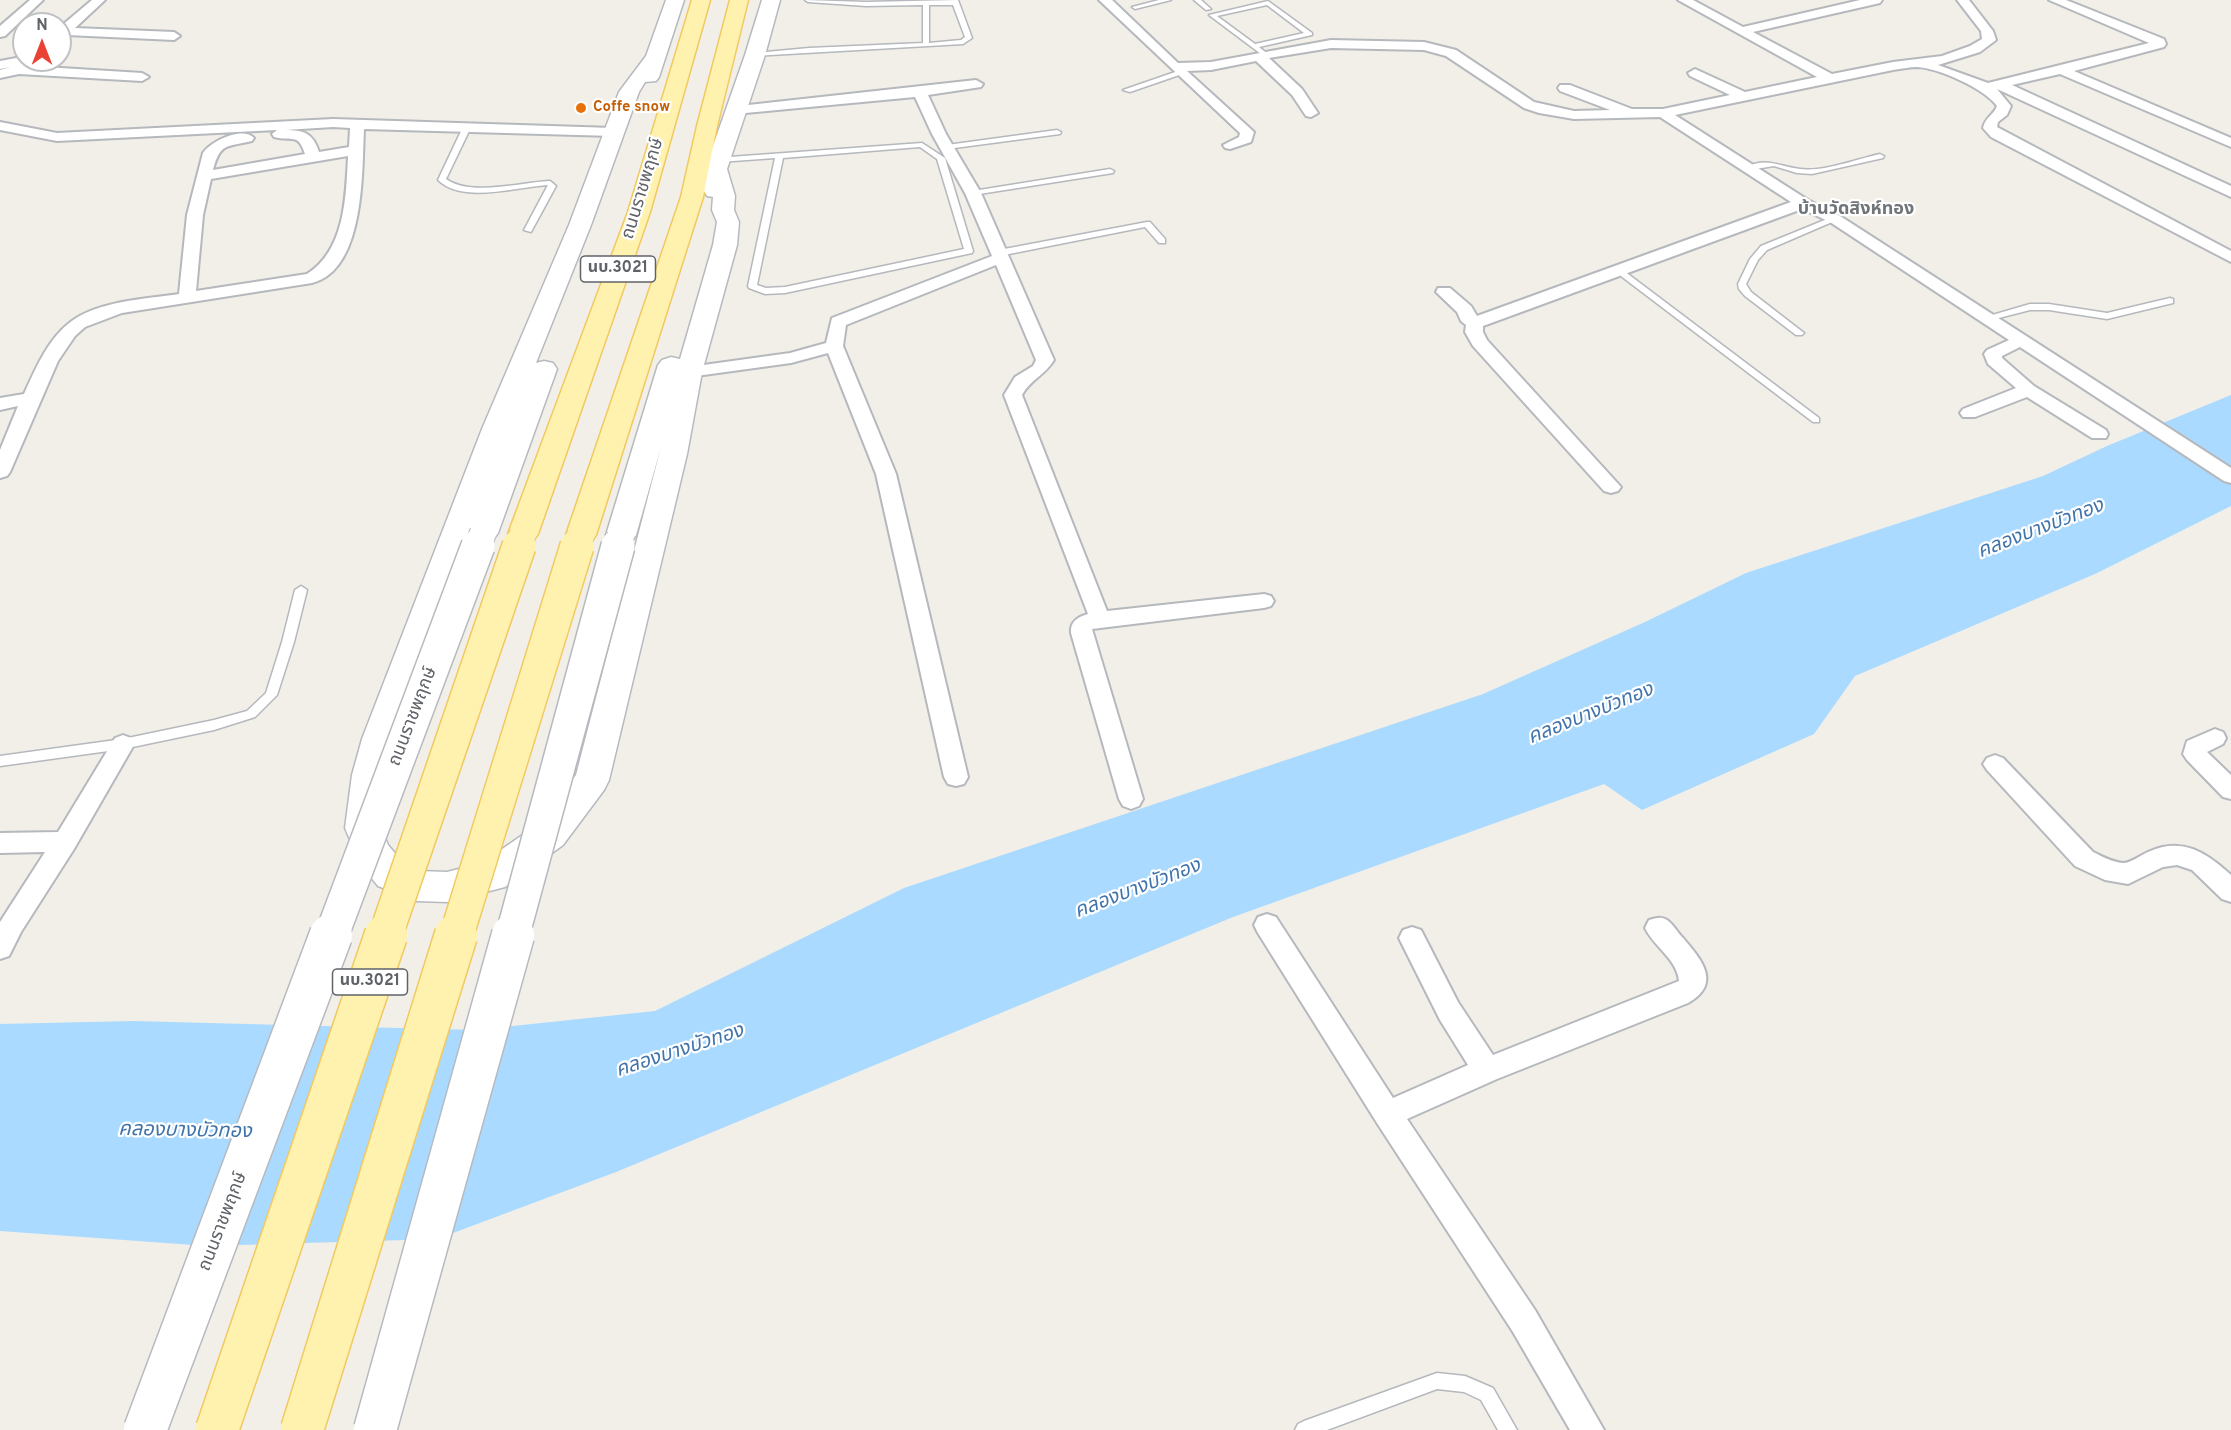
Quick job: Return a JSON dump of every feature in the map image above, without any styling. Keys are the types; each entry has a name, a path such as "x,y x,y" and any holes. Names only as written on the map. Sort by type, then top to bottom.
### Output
{"main road":[{"name":"ถนนราชพฤกษ์","path":"145,1430 483,533 598,222 675,0"},
{"name":"ถนนราชพฤกษ์","path":"217,1430 523,534 639,212 701,0"},
{"name":"นบ.3021","path":"302,1430 581,535 692,197 706,126 740,0"},
{"path":"375,1430 554,788 621,535 712,222 718,164 771,0"},
{"path":"656,57 629,92 580,225 496,429 379,739 369,775 363,828 374,854 391,875 417,886 447,888 492,876 550,835 592,780 673,454 689,372 725,245 728,222 723,210 724,196 718,164"}],"street":[{"path":"0,33 37,0"},
{"path":"72,24 99,0"},
{"path":"1105,0 1247,132 1246,139 1230,145"},
{"path":"1684,0 1832,80"},
{"path":"1742,31 1876,0"},
{"path":"1178,70 1211,66 1259,52 1331,44 1424,46 1451,53 1529,105 1544,110 1574,115 1663,113 1893,66 1923,64 1955,57 1989,40 1987,31 1963,0"},
{"path":"1993,85 2061,70 2153,46 2159,42 2055,0"},
{"path":"72,33 174,36"},
{"path":"1259,52 1297,92 1311,113"},
{"path":"1923,64 1993,85 2231,192"},
{"path":"72,69 142,77"},
{"path":"2061,70 2231,143"},
{"path":"1695,73 1744,97"},
{"path":"735,110 920,92 976,84"},
{"path":"1993,85 2004,106 2002,112 1991,121 1990,128 1996,134 2231,257"},
{"path":"1565,88 1632,114"},
{"path":"920,92 973,194 1045,360 1040,369 1021,381 1013,395 1100,619"},
{"path":"1663,113 1803,203 1835,219 2231,477"},
{"path":"0,126 57,137 99,137 357,123 466,129 614,132"},
{"path":"0,472 48,365 70,331 77,326 91,318 119,308 312,278 326,269 344,244 354,189 357,123"},
{"path":"187,298 195,215 213,147 228,141 288,133 299,134 308,140 314,158"},
{"path":"205,176 355,150"},
{"path":"1475,323 1620,272 1803,203"},
{"path":"956,777 886,474 834,346 838,322 1000,256"},
{"path":"1444,292 1465,310 1467,317 1475,323"},
{"path":"1475,323 1474,332 1479,342 1611,487"},
{"path":"2022,340 1993,354 1994,360 2028,390 2099,435"},
{"path":"689,372 791,358 834,346"},
{"path":"1969,413 2028,390"},
{"path":"0,404 33,398"},
{"path":"1131,799 1082,627 1086,622 1100,619 1264,600"},
{"path":"2215,738 2195,747 2195,754 2231,790"},
{"path":"0,948 6,925 65,842 123,744"},
{"path":"1995,764 2084,859 2105,870 2128,874 2159,858 2177,855 2200,862 2231,891"},
{"path":"0,843 65,842"},
{"path":"1267,925 1387,1114 1524,1321 1588,1430"},
{"path":"1387,1114 1486,1070 1679,995 1693,987 1691,966 1658,927"},
{"path":"1412,938 1449,1011 1486,1070"}],"lane":[{"path":"755,55 809,50 926,45 963,42 969,38 955,1 926,3 808,0"},
{"path":"1135,7 1168,0"},
{"path":"1197,0 1208,9"},
{"path":"926,3 926,45"},
{"path":"1268,3 1310,34 1259,52 1212,15 1268,3"},
{"path":"1127,90 1178,70"},
{"path":"466,129 442,180 446,185 457,188 481,190 550,183 552,186 528,231"},
{"path":"947,147 1057,132"},
{"path":"718,164 780,155 922,145 940,158 969,251 785,290 765,291 752,285 780,155"},
{"path":"1749,168 1774,164 1797,171 1812,172 1880,156"},
{"path":"973,194 1110,171"},
{"path":"1799,333 1748,294 1742,284 1754,259 1764,248 1835,219"},
{"path":"1000,256 1147,224 1162,241"},
{"path":"1620,272 1816,420"},
{"path":"1988,318 2030,307 2049,307 2107,316 2170,301"},
{"path":"0,761 123,744 214,725 251,714 271,695 301,590"},
{"path":"1304,1430 1437,1382 1465,1384 1486,1394 1508,1430"}],"water":[{"name":"คลองบางบัวทอง","path":"2231,395 2231,506 2095,574 1855,676 1814,734 1642,810 1604,784 1233,917 616,1172 437,1239 207,1246 0,1231 0,1024 133,1021 475,1030 655,1011 904,888 1483,694 1645,622 1746,573 2043,476 2107,446"}],"place":[{"name":"Coffe snow","path":"581,108"}],"district":[{"name":"บ้านวัดสิงห์ทอง","path":"1856,210"}]}
